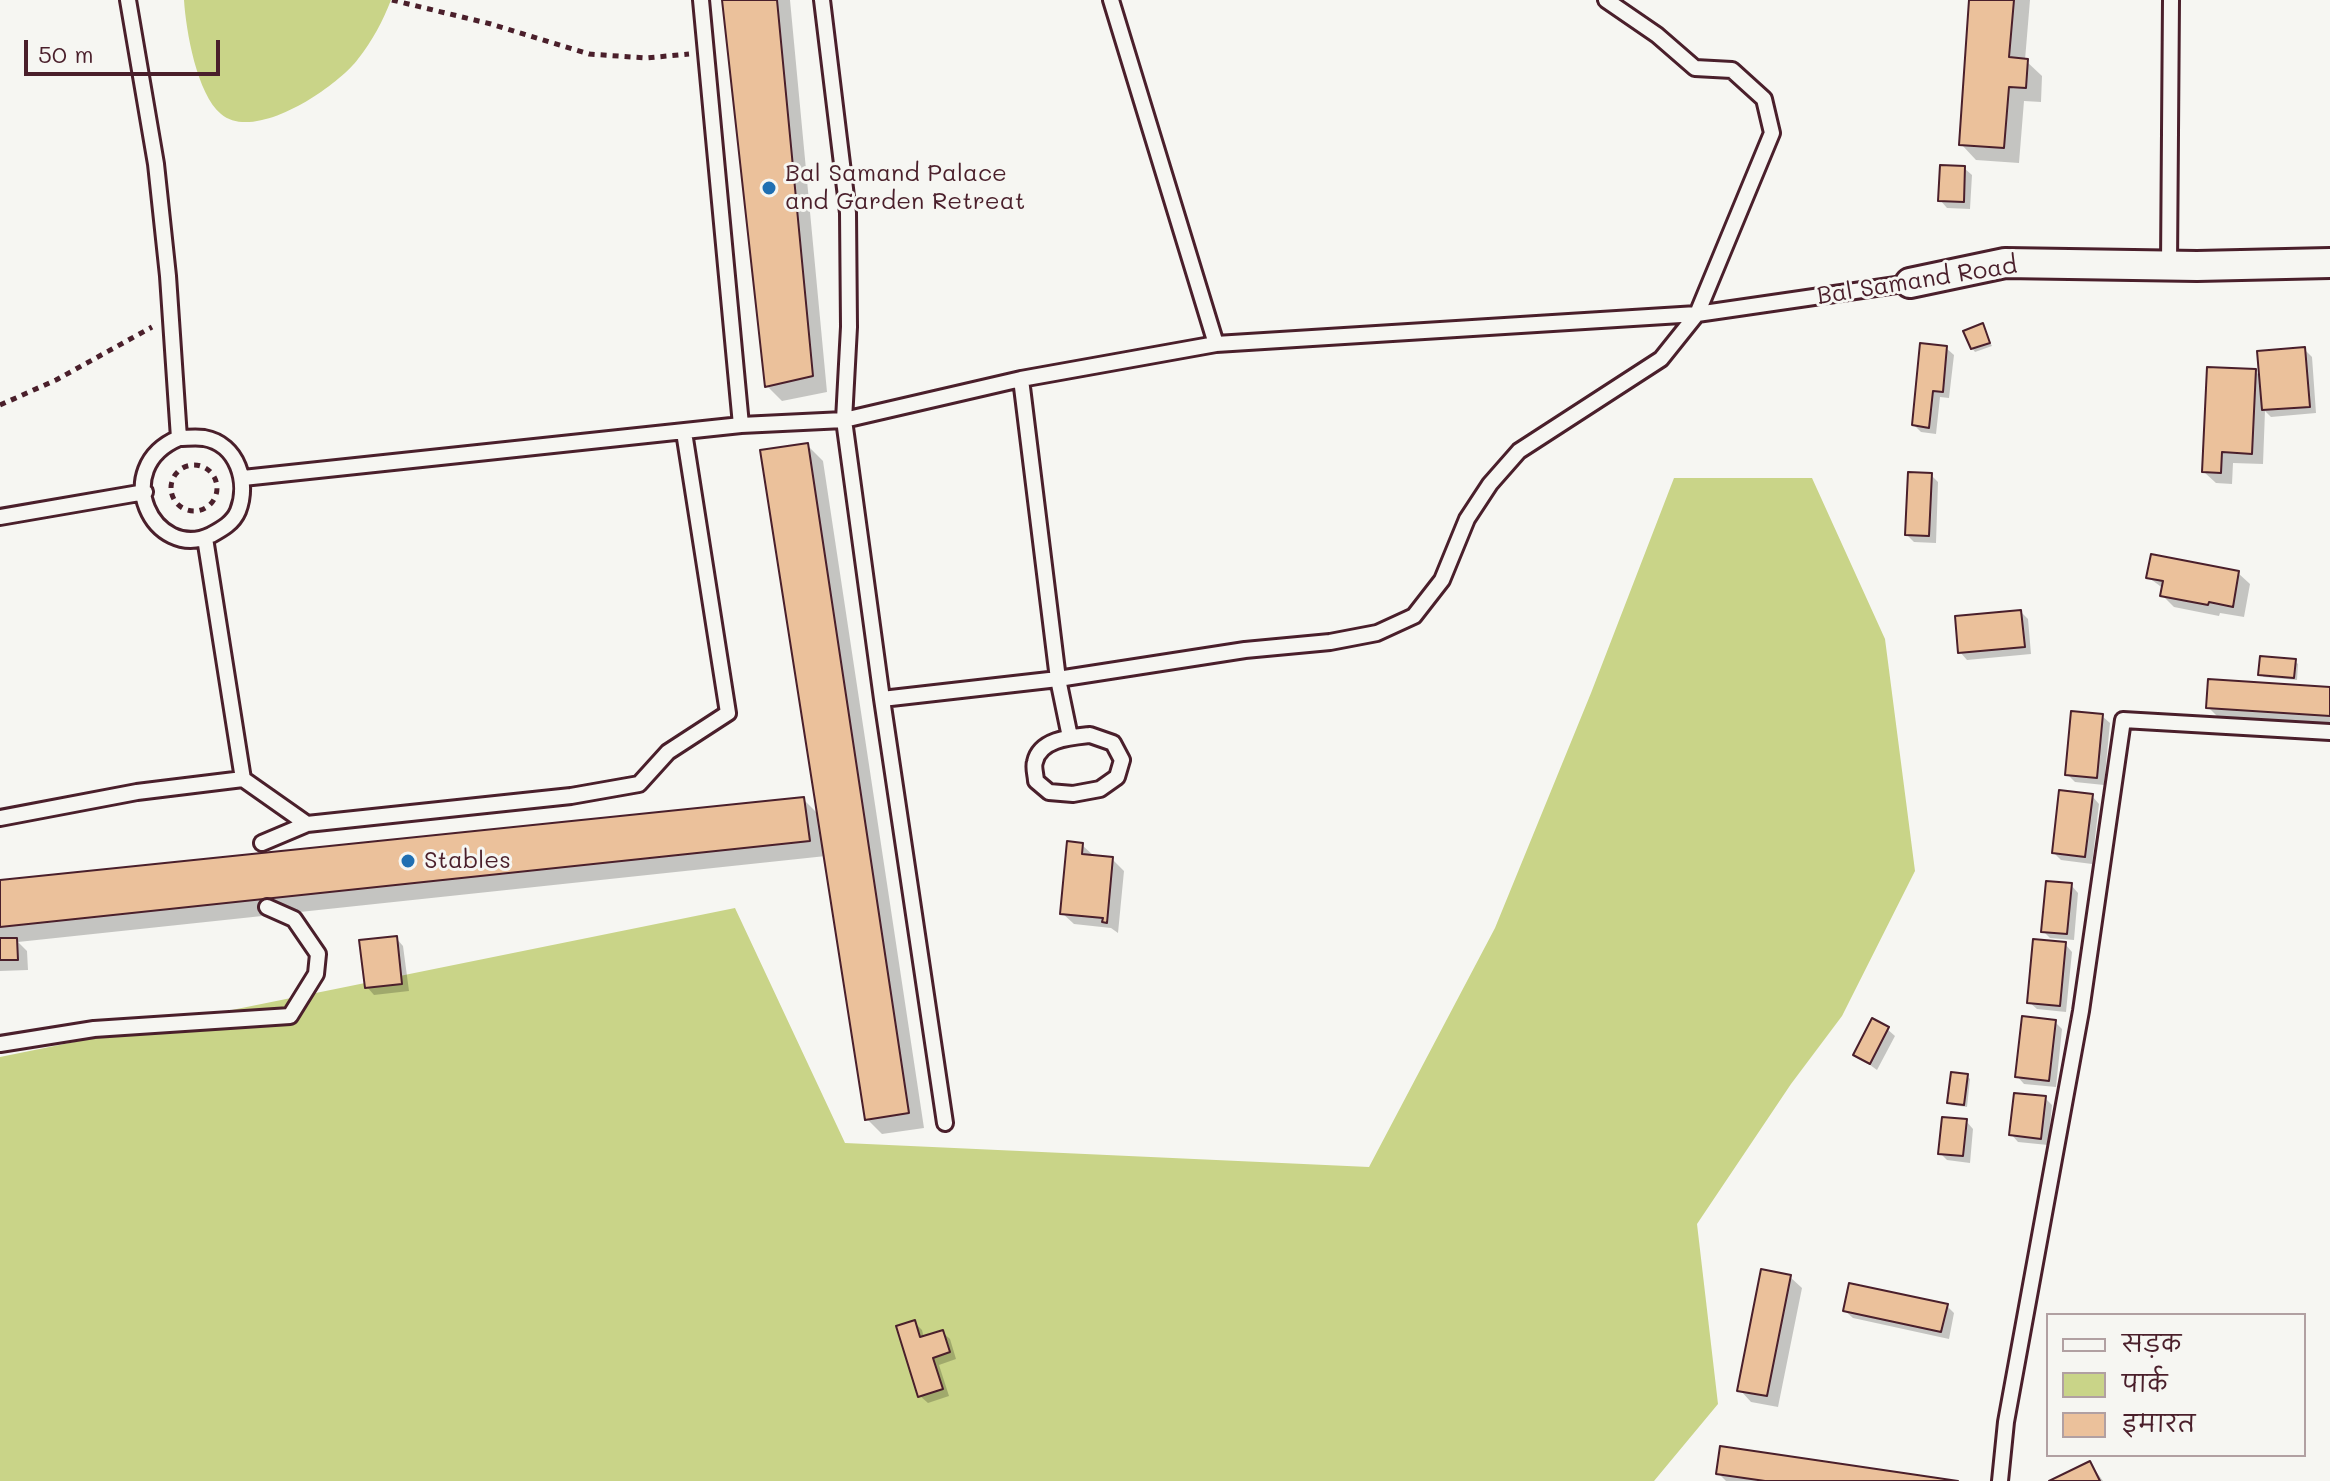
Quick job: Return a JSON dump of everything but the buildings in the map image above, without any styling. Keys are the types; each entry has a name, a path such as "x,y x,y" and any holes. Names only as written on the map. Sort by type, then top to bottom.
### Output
{"street":[{"name":"Bal Samand Road","path":"1910,283 2005,263 2330,263"}],"lane":[{"path":"128,0 156,164 168,276 179,438"},
{"path":"701,0 741,425"},
{"path":"822,0 848,213 849,327 844,420 945,1123"},
{"path":"1111,0 1216,344"},
{"path":"882,699 1058,679 1245,650 1330,642 1377,633 1414,616 1442,580 1467,519 1490,484 1519,451 1661,359 1697,314 1772,133 1764,99 1732,70 1695,68 1657,35 1606,0"},
{"path":"2169,265 2171,0"},
{"name":"Bal Samand Road","path":"243,478 741,425 844,420 1021,379 1216,344 1697,314 1910,283"},
{"path":"1021,379 1058,679 1070,737"},
{"path":"262,843 307,824 571,796 639,784 668,752 728,713 684,432"},
{"path":"179,438 206,438 222,446 233,456 243,478 243,496 235,517 205,538 176,536 159,526 146,509 142,478 154,454 179,438"},
{"path":"0,517 145,492"},
{"path":"205,538 243,779"},
{"path":"2000,1481 2006,1422 2081,1011 2123,720 2330,732"},
{"path":"1090,735 1113,743 1122,760 1117,777 1100,789 1073,794 1049,792 1043,787 1036,781 1035,761 1046,745 1070,737 1090,735"},
{"path":"0,818 123,794 243,779 307,824"},
{"path":"0,1044 94,1029 290,1016 316,974 318,954 294,919 267,907"}],"path":[{"path":"392,0 491,24 589,54 646,58 706,52"},
{"path":"0,405 56,380 171,317"},
{"path":"198,466 212,474 218,486 217,495 208,507 187,510 174,499 172,483 182,469 198,466"}],"green space":[{"path":"184,0 391,0 372,38 347,71 294,108 254,122 236,121 221,114 205,92 190,44"},
{"path":"1674,478 1812,478 1885,639 1915,871 1842,1016 1791,1084 1697,1224 1718,1404 1654,1481 0,1481 0,1057 735,908 845,1143 1369,1167 1495,928"}],"place":[{"name":"Bal Samand Palace and Garden Retreat","path":"769,188"},
{"name":"Stables","path":"408,861"}]}
